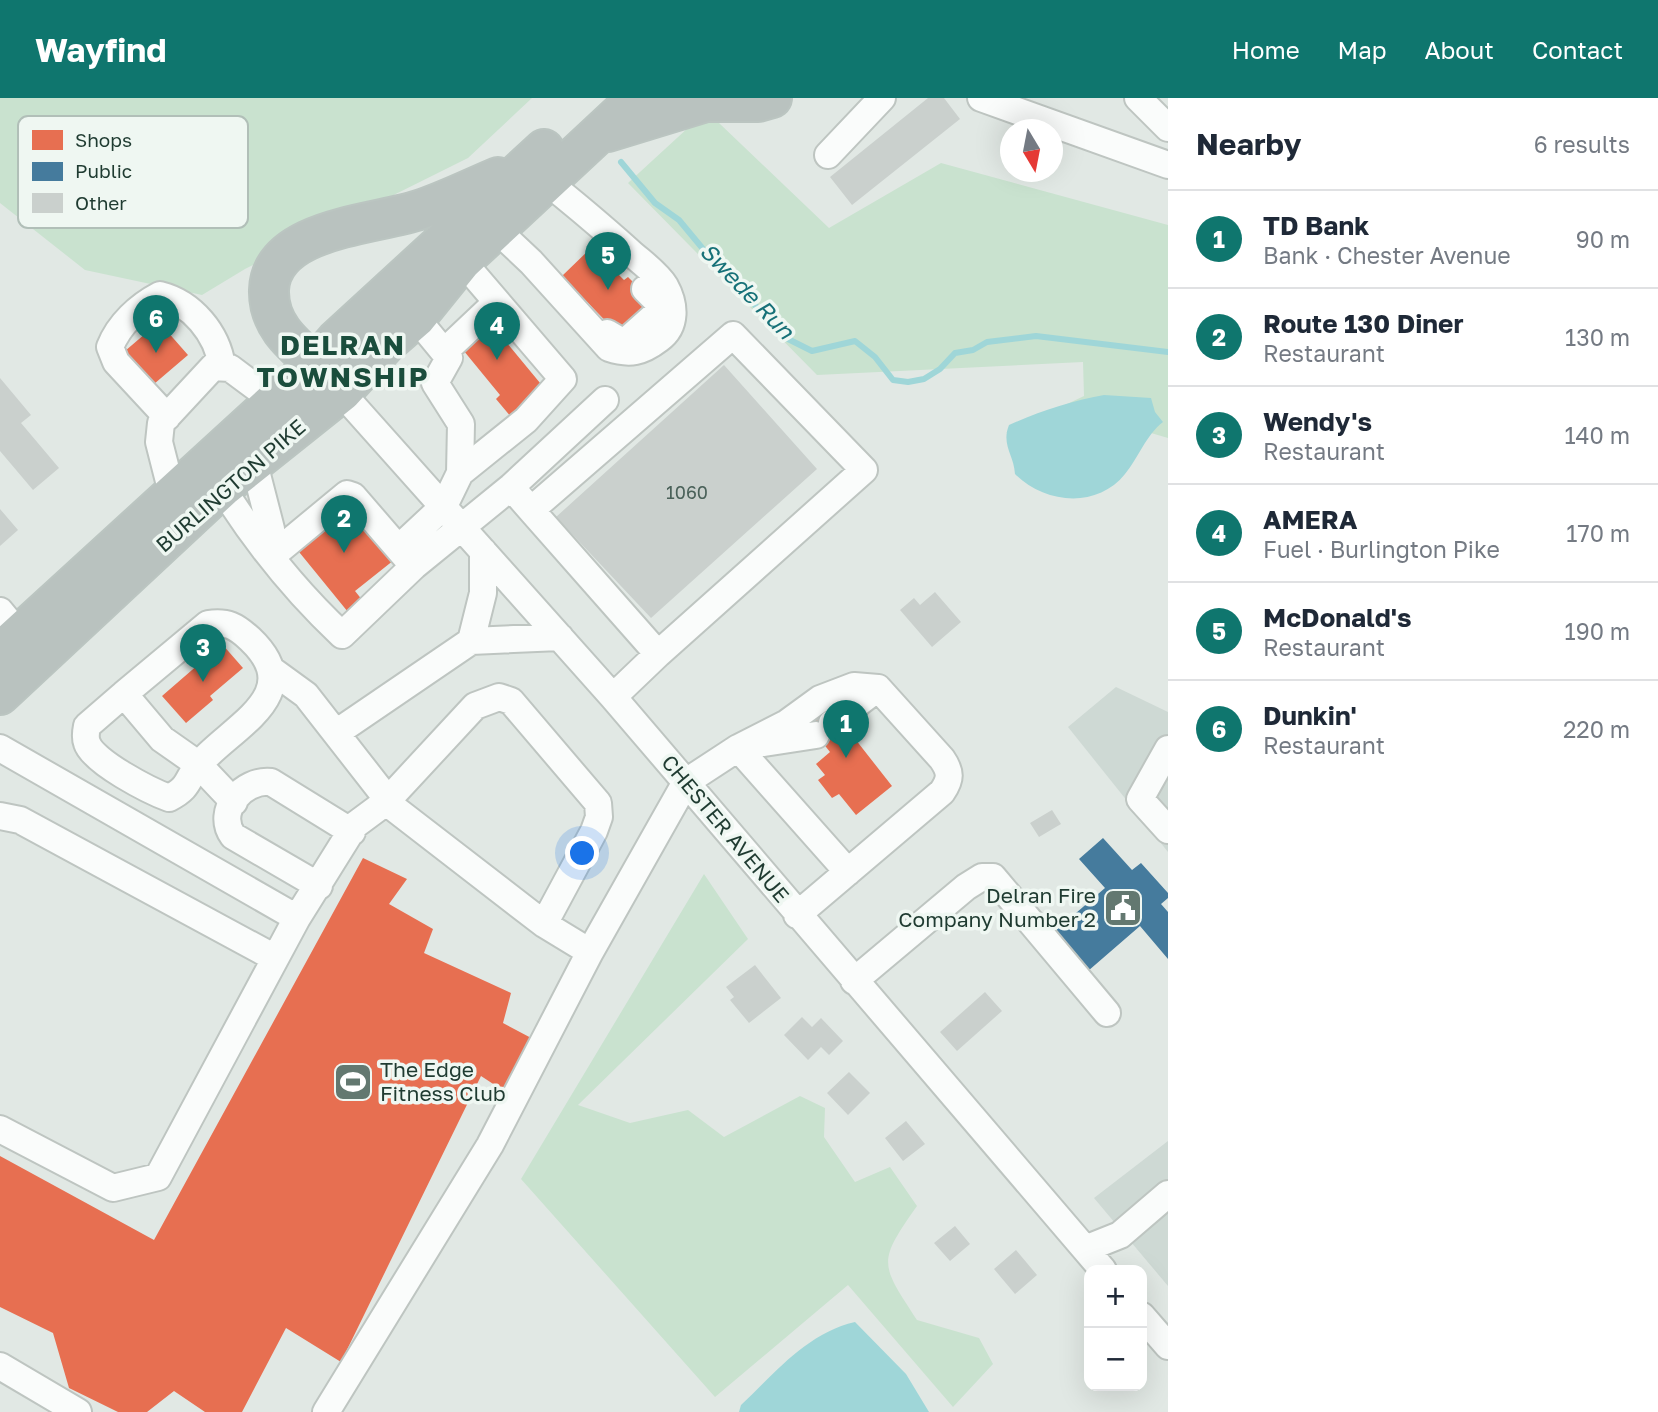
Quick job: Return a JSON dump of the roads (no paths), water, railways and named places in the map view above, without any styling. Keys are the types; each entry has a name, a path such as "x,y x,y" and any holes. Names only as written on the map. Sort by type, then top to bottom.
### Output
{"highway":[{"name":"BURLINGTON PIKE","path":"0,695 222,488 342,392 385,345 415,318 462,261 496,229 536,174 600,98"},
{"name":"BURLINGTON PIKE","path":"6,632 172,493 315,365 346,331 536,174 594,137 638,98"},
{"path":"594,137 706,102 758,102 772,98"},
{"path":"315,365 290,342 274,320 269,295 270,280 276,262 308,240 418,211 536,174"}],"street":[{"path":"828,155 883,98"},
{"path":"981,98 1168,165"},
{"path":"1138,98 1168,128"},
{"path":"496,229 609,348 624,353 642,351 663,337 673,321 673,308 664,284 577,206 536,174"},
{"path":"460,473 526,419 563,379 462,261"},
{"path":"164,420 116,362 110,347 115,335 144,304 160,295 175,299 186,307 211,332 222,366"},
{"path":"444,352 497,302"},
{"path":"222,488 250,532 272,556 305,601 342,635 444,506 460,473 461,424 435,383 449,358 415,318"},
{"path":"531,510 733,335 863,470 613,697"},
{"name":"CHESTER AVENUE","path":"315,365 613,697 1098,1265"},
{"path":"172,493 159,443 164,420 213,367 230,368 273,400"},
{"path":"406,557 463,527 511,487 605,400"},
{"path":"254,463 271,529 272,556"},
{"path":"511,487 659,654"},
{"path":"272,556 347,494 353,496 406,557"},
{"path":"471,641 483,593 484,551"},
{"path":"273,671 270,695 199,765 186,790 169,798 94,755 86,742 87,726 208,624 224,621 240,629 262,651 273,671 306,695 387,801 544,924 590,952"},
{"path":"336,733 471,641 559,637"},
{"path":"326,1412 490,1145 590,952 686,782 738,748 787,723 820,699 854,687 878,688 942,759 948,768 950,780 943,792 797,915"},
{"path":"738,748 824,729 878,688"},
{"path":"124,694 162,739 199,765 234,802"},
{"path":"0,1129 113,1188 158,1177 297,918 355,825 387,801 475,706 499,697 511,701 598,803 599,817 594,831 544,924"},
{"path":"0,748 297,918"},
{"path":"738,748 848,872"},
{"path":"1168,749 1140,799 1168,830"},
{"path":"319,886 233,836 226,825 226,813 247,785 258,780 271,782 352,832"},
{"path":"0,816 20,820 275,958"},
{"path":"854,981 966,887 982,877 993,877 1107,1013"},
{"path":"1084,1249 1120,1235 1168,1194"},
{"path":"1147,1322 1168,1346"},
{"path":"0,1366 78,1412"}],"water":[{"path":"1104,395 1151,398 1155,412 1163,422 1152,433 1125,474 1113,485 1100,493 1071,498 1041,492 1015,474 1006,438 1009,425 1056,407"},
{"path":"855,1322 906,1374 929,1412 739,1412 741,1405 807,1345 838,1327"}],"waterway":[{"name":"Swede Run","path":"621,162 655,203 679,220 708,255 739,283 763,316 784,337 812,351 855,341 875,357 893,380 908,382 924,379 940,369 955,353 973,350 987,342 1036,336 1168,352"}],"place":[{"name":"McDonald's","path":"608,290"},
{"name":"Dunkin'","path":"156,353"},
{"name":"AMERA","path":"497,360"},
{"name":"Route 130 Diner","path":"344,553"},
{"name":"Wendy's","path":"203,682"},
{"name":"TD Bank","path":"846,758"},
{"name":"Delran Fire Company Number 2","path":"1123,908"},
{"name":"The Edge Fitness Club","path":"353,1082"}],"district":[{"name":"DELRAN TOWNSHIP","path":"343,361"}]}
